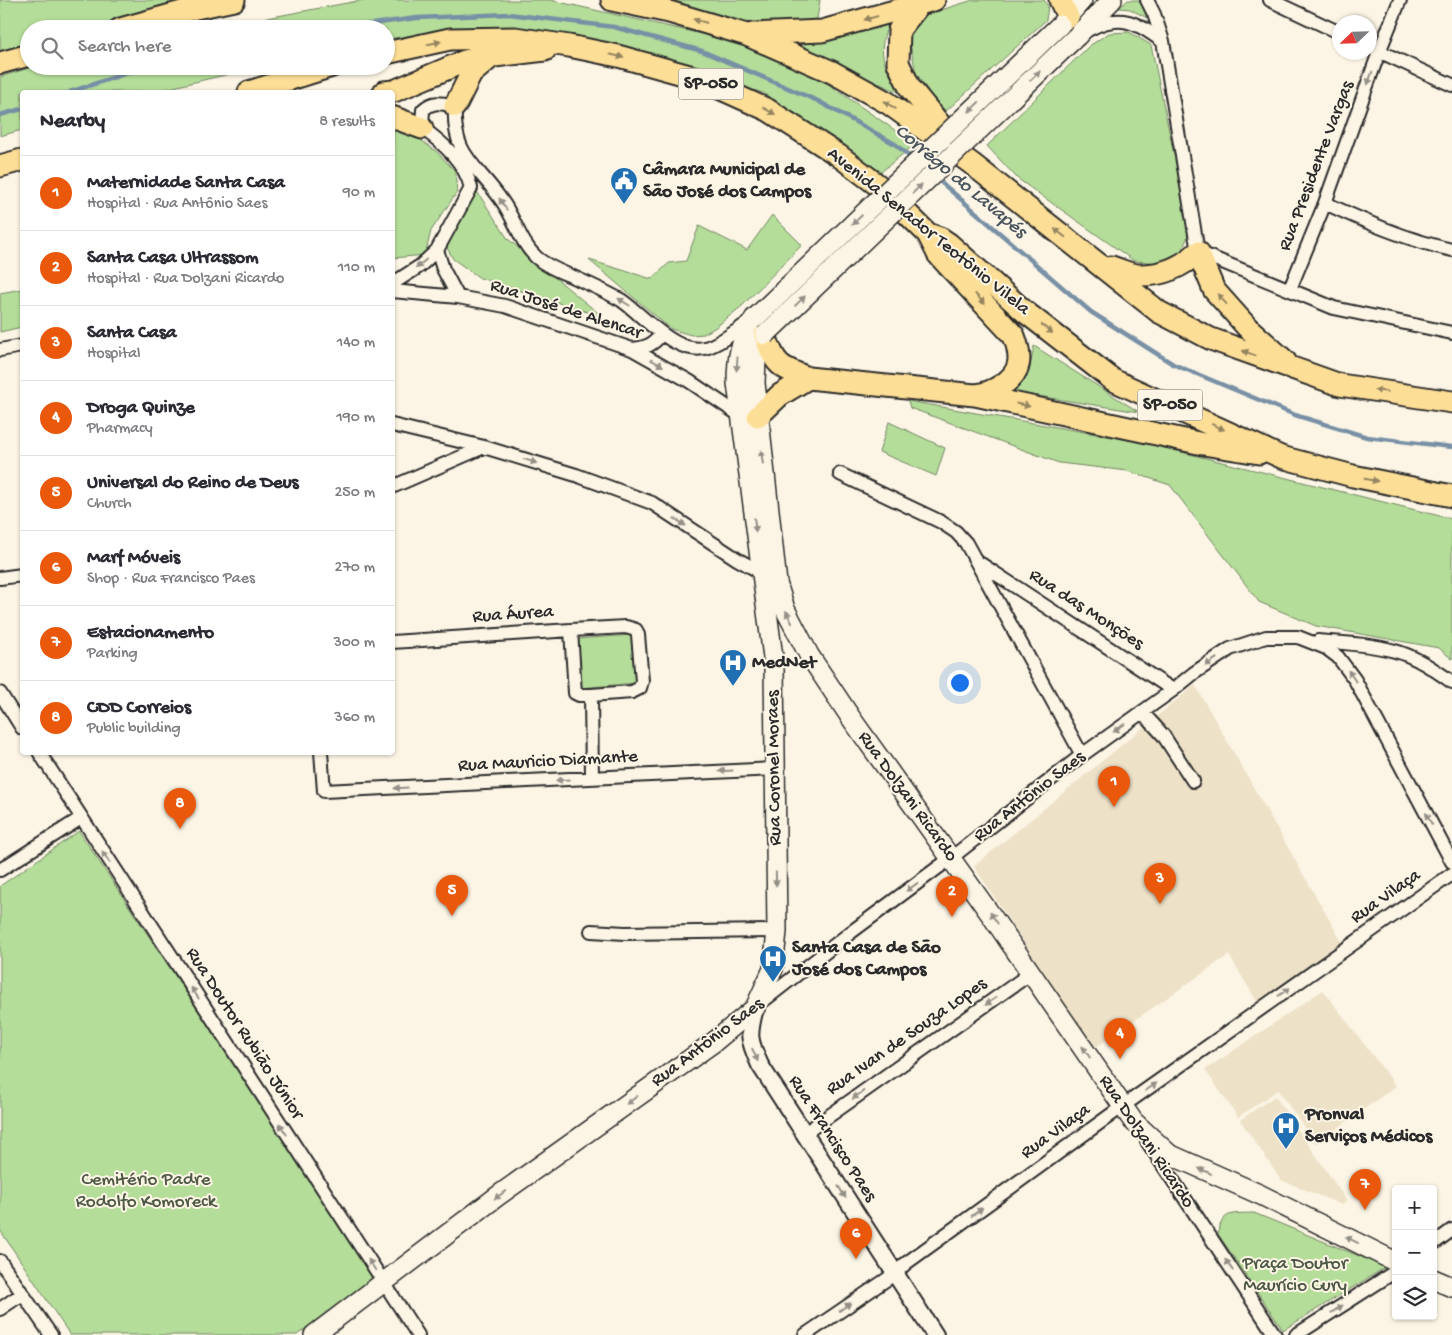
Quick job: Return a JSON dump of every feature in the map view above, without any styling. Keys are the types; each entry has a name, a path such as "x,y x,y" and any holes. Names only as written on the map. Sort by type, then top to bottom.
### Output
{"highway":[{"path":"153,20 234,0"},
{"path":"612,0 669,12 747,35 832,72 888,103 972,164 1159,312 1211,339 1340,385 1452,402"},
{"path":"747,35 822,31 926,3"},
{"path":"926,3 899,30 898,62 910,88 972,164"},
{"name":"Avenida Senador Teotônio Vilela","path":"395,50 450,40 515,38 570,46 618,56 697,78 768,110 838,155 872,181 928,234 950,244 1024,312 1113,380 1281,457 1353,476 1452,496"},
{"path":"394,90 465,61 570,46"},
{"path":"0,63 20,57"},
{"path":"454,106 471,74 491,57"},
{"path":"255,90 303,75"},
{"path":"395,118 422,128"},
{"path":"0,166 20,161"},
{"path":"928,234 938,254 1014,336 1018,347 1020,361 1018,370 1013,377 994,390 975,395"},
{"path":"1098,263 1136,275 1162,273 1181,266 1198,252 1214,290 1247,328 1295,370"},
{"path":"759,327 776,362 808,378 975,395 1204,444 1281,457"},
{"path":"750,416 808,378"}],"main road":[{"path":"759,327 1063,14 1082,0"},
{"path":"759,327 1077,36 1112,0"},
{"name":"Rua Dolzani Ricardo","path":"759,327 750,416 777,583 785,609 808,655 952,858 1128,1114"},
{"name":"Rua Coronel Moraes","path":"750,416 762,573 774,665 776,932 773,969 755,1008"},
{"path":"774,665 783,653 792,648 799,649 808,655"},
{"name":"Rua Antônio Saes","path":"314,1335 499,1195 714,1042 755,1008"},
{"path":"1128,1114 1169,1154 1261,1195 1392,1260"},
{"path":"1437,1281 1452,1287"}],"street":[{"path":"1147,0 1163,41 1198,252 1334,308 1452,333"},
{"path":"1154,14 1158,0"},
{"path":"1270,0 1332,29"},
{"name":"Rua Presidente Vargas","path":"1377,44 1400,0"},
{"path":"1077,36 1104,22 1126,21 1144,26 1163,41"},
{"path":"1377,51 1452,85"},
{"name":"Rua Presidente Vargas","path":"1290,289 1325,202 1371,60"},
{"path":"395,282 420,266 437,250 471,188 469,179 455,157 422,128 423,110 436,102 454,106 455,129 460,148 467,160 503,202 521,237 536,257 548,265 621,300 662,334 674,342 686,346 706,348 759,327"},
{"path":"1325,202 1373,225 1452,250"},
{"path":"437,250 443,268 458,297"},
{"name":"Rua José de Alencar","path":"395,291 458,297 505,306 632,348 750,416"},
{"path":"632,348 653,344 662,334"},
{"path":"0,350 20,346"},
{"path":"395,426 484,447 576,475 652,503 737,559 762,573"},
{"path":"395,486 484,447"},
{"name":"Rua das Monções","path":"840,474 941,522 956,532 966,543 1082,755"},
{"name":"Rua das Monções","path":"978,562 1173,690"},
{"path":"0,578 20,575"},
{"name":"Rua Áurea","path":"395,642 626,627 636,630 642,681 640,688 632,692 591,695"},
{"path":"571,630 575,693 579,696 591,695 592,778"},
{"name":"Rua Antônio Saes","path":"755,1008 952,858 1082,755 1230,649 1266,636 1298,637 1310,640"},
{"path":"1310,640 1357,644 1395,651 1430,667 1452,682"},
{"path":"1310,640 1338,657 1355,680 1452,862"},
{"path":"0,693 20,725"},
{"path":"1142,712 1163,735 1193,781"},
{"name":"Rua Doutor Rubião Júnior","path":"41,755 418,1335"},
{"name":"Rua Mauricio Diamante","path":"321,755 324,791 774,769"},
{"path":"0,870 81,818"},
{"name":"Rua Vilaça","path":"805,1335 896,1273 905,1264 1128,1114 1452,874"},
{"path":"591,931 776,932"},
{"name":"Rua Ivan de Souza Lopes","path":"805,1133 1031,973"},
{"name":"Rua Francisco Paes","path":"755,1008 749,1031 750,1043 760,1065 896,1273 934,1335"},
{"name":"Rua Dolzani Ricardo","path":"1128,1114 1275,1335"},
{"path":"1437,1241 1452,1230"},
{"path":"0,1261 50,1335"},
{"path":"1296,1335 1392,1274"},
{"path":"0,1309 22,1294"}],"shaded area":[{"path":"1195,685 1342,942 1258,1003 1229,955 1093,1049 974,866"},
{"path":"1323,990 1396,1086 1316,1144 1278,1090 1238,1117 1205,1070"},
{"name":"Pronval Serviços Médicos","path":"1275,1096 1347,1201 1342,1205 1281,1180 1240,1120"}],"green space":[{"path":"0,0 217,0 129,20 20,20 20,47 0,52"},
{"path":"363,0 550,0 742,43 828,84 915,144 881,172 763,93 618,48 455,30 395,38 395,20 256,20"},
{"path":"672,0 820,0 817,19 757,27"},
{"path":"973,0 1044,0 1048,6 1046,20 946,111 932,97 916,73 909,39 922,16"},
{"path":"1128,0 1137,0 1142,5 1147,18 1130,9 1119,8"},
{"path":"891,19 883,40 883,58 901,93 793,47"},
{"path":"1129,32 1151,45 1190,231 1181,253 1162,263 1134,261 1018,179 987,146 1089,46 1109,33"},
{"path":"20,71 20,75 225,75 162,90 20,90 20,131 0,136 0,77"},
{"path":"395,129 415,136 437,152 455,171 457,192 431,231 425,255 395,258"},
{"path":"476,190 508,239 603,317 480,278 453,259 446,246"},
{"path":"772,215 802,245 742,306 704,334 691,335 671,329 589,260 652,279 669,263 686,261 699,226 747,250"},
{"path":"20,289 20,327 0,332 0,293"},
{"path":"1034,346 1139,412 1000,390 1029,372"},
{"path":"908,401 1141,442 1452,519 1452,659 1439,648 1316,626 1259,602 1170,485 1128,471 1059,463 910,408"},
{"path":"889,422 945,448 936,476 879,452"},
{"path":"632,635 636,683 580,688 577,639"},
{"name":"Cemitério Padre Rodolfo Komoreck","path":"79,831 375,1277 297,1335 70,1335 0,1230 0,886"},
{"name":"Praça Doutor Maurício Cury","path":"1254,1213 1386,1267 1283,1330 1218,1234 1222,1221 1226,1217 1234,1214"}],"waterway":[{"name":"Corrégo do Lavapés","path":"395,21 417,18 509,14 614,27 702,51 818,101 895,144 914,160"},
{"name":"Corrégo do Lavapés","path":"76,90 121,75"},
{"name":"Corrégo do Lavapés","path":"0,115 20,110"},
{"name":"Corrégo do Lavapés","path":"935,177 1091,312 1173,364 1295,415 1367,437 1452,447"}],"place":[{"name":"Câmara Municipal de São José dos Campos","path":"624,205"},
{"name":"MedNet","path":"733,687"},
{"name":"Maternidade Santa Casa","path":"1114,807"},
{"name":"CDD Correios","path":"180,829"},
{"name":"Santa Casa","path":"1160,904"},
{"name":"Universal do Reino de Deus","path":"452,916"},
{"name":"Santa Casa Ultrassom","path":"952,917"},
{"name":"Santa Casa de São José dos Campos","path":"773,983"},
{"name":"Droga Quinze","path":"1120,1059"},
{"name":"Pronval Serviços Médicos","path":"1286,1150"},
{"name":"Estacionamento","path":"1365,1210"},
{"name":"Marf Móveis","path":"856,1259"}]}
